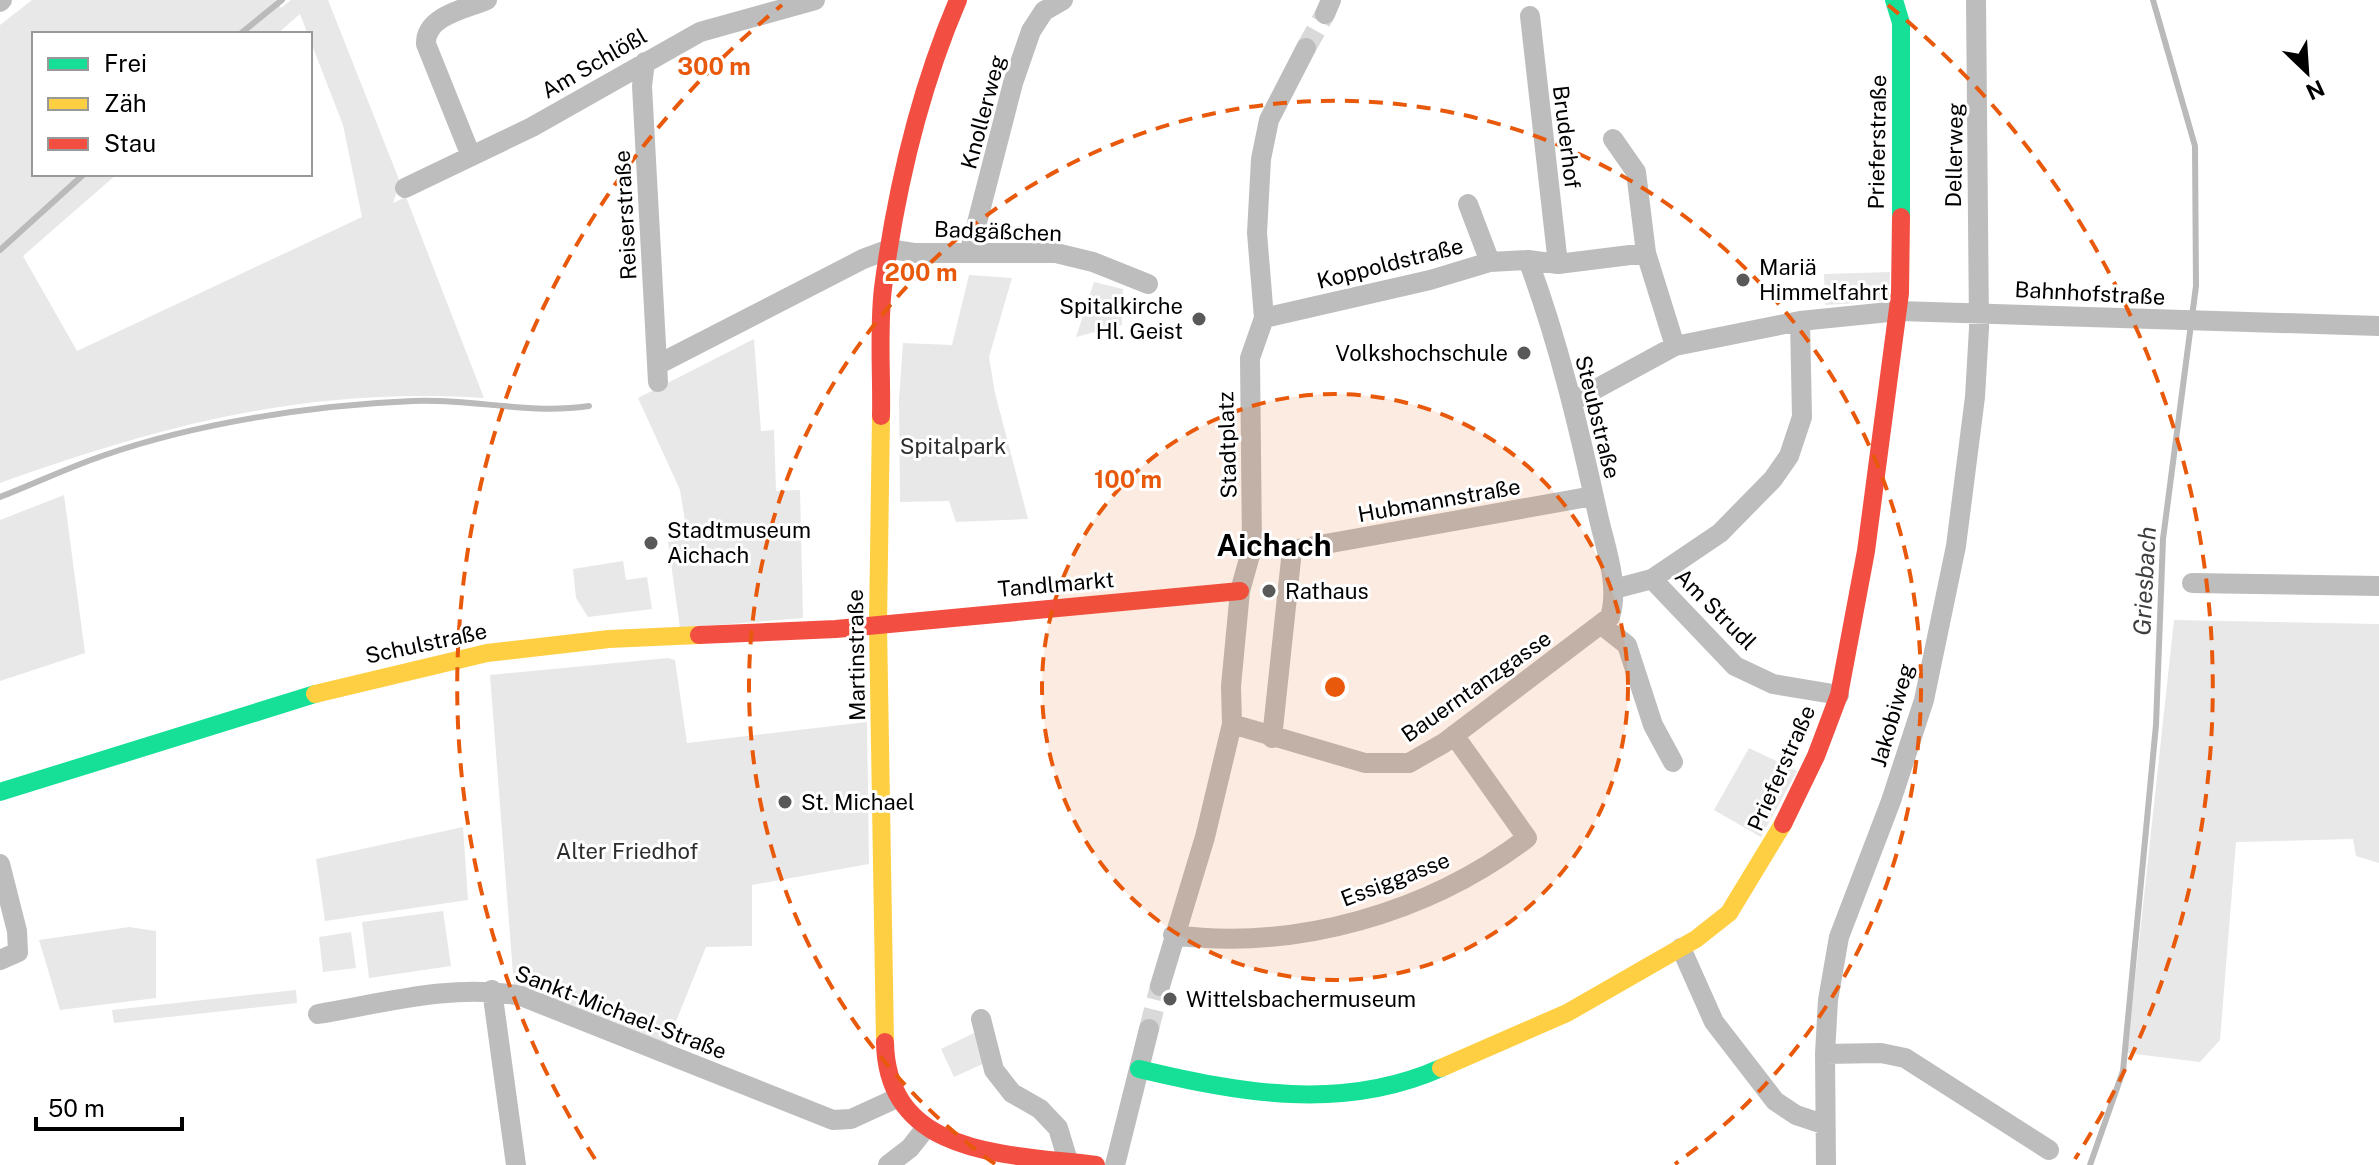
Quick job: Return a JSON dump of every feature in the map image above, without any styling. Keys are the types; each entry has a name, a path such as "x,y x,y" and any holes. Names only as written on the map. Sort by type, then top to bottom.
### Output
{"street":[{"path":"471,156 425,36 437,21 487,0"},
{"name":"Martinstraße","path":"958,0 933,59 920,102 890,249 881,323 878,625 883,794 883,1033 889,1079 897,1098 940,1141 975,1154 1096,1165"},
{"name":"Knollerweg","path":"970,250 1013,83 1031,31 1044,11 1063,0"},
{"name":"Prieferstraße","path":"1139,1069 1214,1087 1291,1096 1342,1095 1412,1081 1567,1013 1681,948 1729,913 1763,862 1816,756 1839,695 1866,551 1899,311 1902,67 1901,23 1894,0"},
{"name":"Dellerweg","path":"1976,0 1979,312"},
{"name":"Am Schlößl","path":"405,188 583,100 700,32 807,1"},
{"name":"Bruderhof","path":"1530,16 1558,264"},
{"name":"Stadtplatz","path":"1160,986 1205,837 1232,724 1231,686 1240,591 1252,548 1250,358 1264,318 1257,233 1261,159 1269,120 1306,48"},
{"name":"Reiserstraße","path":"645,62 642,86 658,374 863,259 890,249"},
{"path":"1613,139 1636,172 1646,253 1675,346"},
{"path":"1468,204 1490,262"},
{"name":"Badgäßchen","path":"890,249 915,253 970,250 1056,253 1093,262 1148,284"},
{"name":"Koppoldstraße","path":"1264,318 1430,280 1490,262 1528,260 1558,264 1646,253"},
{"name":"Steubstraße","path":"1528,260 1572,402 1614,589"},
{"name":"Bahnhofstraße","path":"1572,402 1675,346 1800,321 1899,311 2379,326"},
{"name":"Jakobiweg","path":"1826,1165 1823,1124 1828,1000 1839,937 1891,801 1924,700 1944,614 1975,397 1979,312"},
{"path":"1673,762 1653,725 1627,645 1603,626 1614,604 1614,589 1652,579 1720,533 1761,495 1789,456 1802,417 1800,321"},
{"name":"Hubmannstraße","path":"1272,738 1292,550 1593,496"},
{"name":"Am Strudl","path":"1652,579 1735,666 1773,684 1839,695"},
{"path":"2192,583 2379,586"},
{"name":"Tandlmarkt","path":"878,625 1240,591"},
{"name":"Schulstraße","path":"0,792 295,699 487,653 609,639 731,636 878,625"},
{"name":"Bauerntanzgasse","path":"1232,724 1365,763 1390,766 1423,757 1603,626"},
{"name":"Essiggasse","path":"1173,935 1211,940 1257,940 1354,923 1469,875 1527,838 1454,735"},
{"path":"0,864 17,931 18,952 0,960"},
{"path":"1681,948 1714,1022 1775,1101 1796,1115 1823,1124"},
{"path":"492,990 516,1165"},
{"name":"Sankt-Michael-Straße","path":"318,1014 459,992 492,990 521,996 833,1120 851,1119 897,1098"},
{"path":"981,1019 994,1070 1012,1093 1040,1109 1058,1128 1068,1161"},
{"path":"1115,1165 1149,1029"},
{"path":"1825,1054 1881,1053 1905,1058 2049,1150"},
{"path":"888,1165 899,1159 925,1129"}],"green space":[{"path":"32,0 276,0 281,8 291,0 328,0 400,182 393,203 406,197 484,398 357,398 238,414 121,443 0,483 0,25","holes":["300,14 307,32 312,32 312,45 343,125 362,217 77,351 23,256 115,176 32,176 32,32 279,32"]},
{"path":"1890,272 1889,301 1825,305 1824,274"},
{"name":"Spitalpark","path":"969,275 1012,278 989,357 995,393 1028,519 956,522 949,501 900,502 899,399 903,343 952,345"},
{"path":"1094,282 1123,289 1122,325 1076,337"},
{"path":"754,339 761,431 774,430 776,491 800,490 803,618 680,628 668,542 688,539 680,490 638,398"},
{"path":"64,495 85,653 0,681 0,520"},
{"path":"623,561 626,580 647,577 652,609 588,617 576,598 573,569"},
{"path":"2174,620 2379,624 2379,863 2356,856 2353,839 2236,842 2220,1040 2200,1062 2127,1053"},
{"name":"Alter Friedhof","path":"668,658 675,660 687,743 867,722 869,864 752,885 752,946 706,947 666,1046 514,987 490,675"},
{"path":"1749,748 1797,771 1761,837 1714,810"},
{"path":"463,827 468,900 325,921 316,859"},
{"path":"443,911 451,966 369,978 362,922"},
{"path":"129,927 156,931 156,998 60,1010 39,940"},
{"path":"351,932 356,968 323,972 319,937"},
{"path":"296,990 297,1003 114,1023 112,1010"},
{"path":"974,1033 987,1062 954,1077 941,1049"}],"waterway":[{"path":"242,32 282,0"},
{"name":"Griesbach","path":"2090,1165 2123,1071 2156,725 2163,539 2196,286 2195,146 2153,0"},
{"path":"0,250 82,176"},
{"path":"0,497 138,444 215,425 295,411 413,401 543,409 589,406"}],"tunnel":[{"path":"1306,48 1325,14"},
{"path":"1149,1029 1160,986"}],"traffic: fast":[{"path":"1894,0 1901,23 1901,217"},
{"path":"0,792 315,694"},
{"path":"1139,1069 1253,1091 1329,1094 1404,1082 1441,1068"}],"traffic: slow":[{"path":"881,416 878,625 885,1042"},
{"path":"315,694 487,653 609,639 699,635"},
{"path":"1441,1068 1567,1013 1696,939 1729,913 1783,824"}],"traffic: jam":[{"path":"881,416 880,336 888,251 921,105 958,0"},
{"path":"1783,824 1816,756 1839,695 1866,551 1900,293 1901,217"},
{"path":"699,635 836,629 1240,591"},
{"path":"885,1042 891,1080 907,1109 930,1129 959,1143 992,1152 1096,1165"}],"place":[{"name":"Mariä Himmelfahrt","path":"1743,280"},
{"name":"Spitalkirche Hl. Geist","path":"1199,319"},
{"name":"Volkshochschule","path":"1524,353"},
{"name":"Stadtmuseum Aichach","path":"651,543"},
{"name":"Rathaus","path":"1269,591"},
{"name":"St. Michael","path":"785,802"},
{"name":"Wittelsbachermuseum","path":"1170,999"}],"district":[{"name":"Aichach","path":"1274,545"}]}
